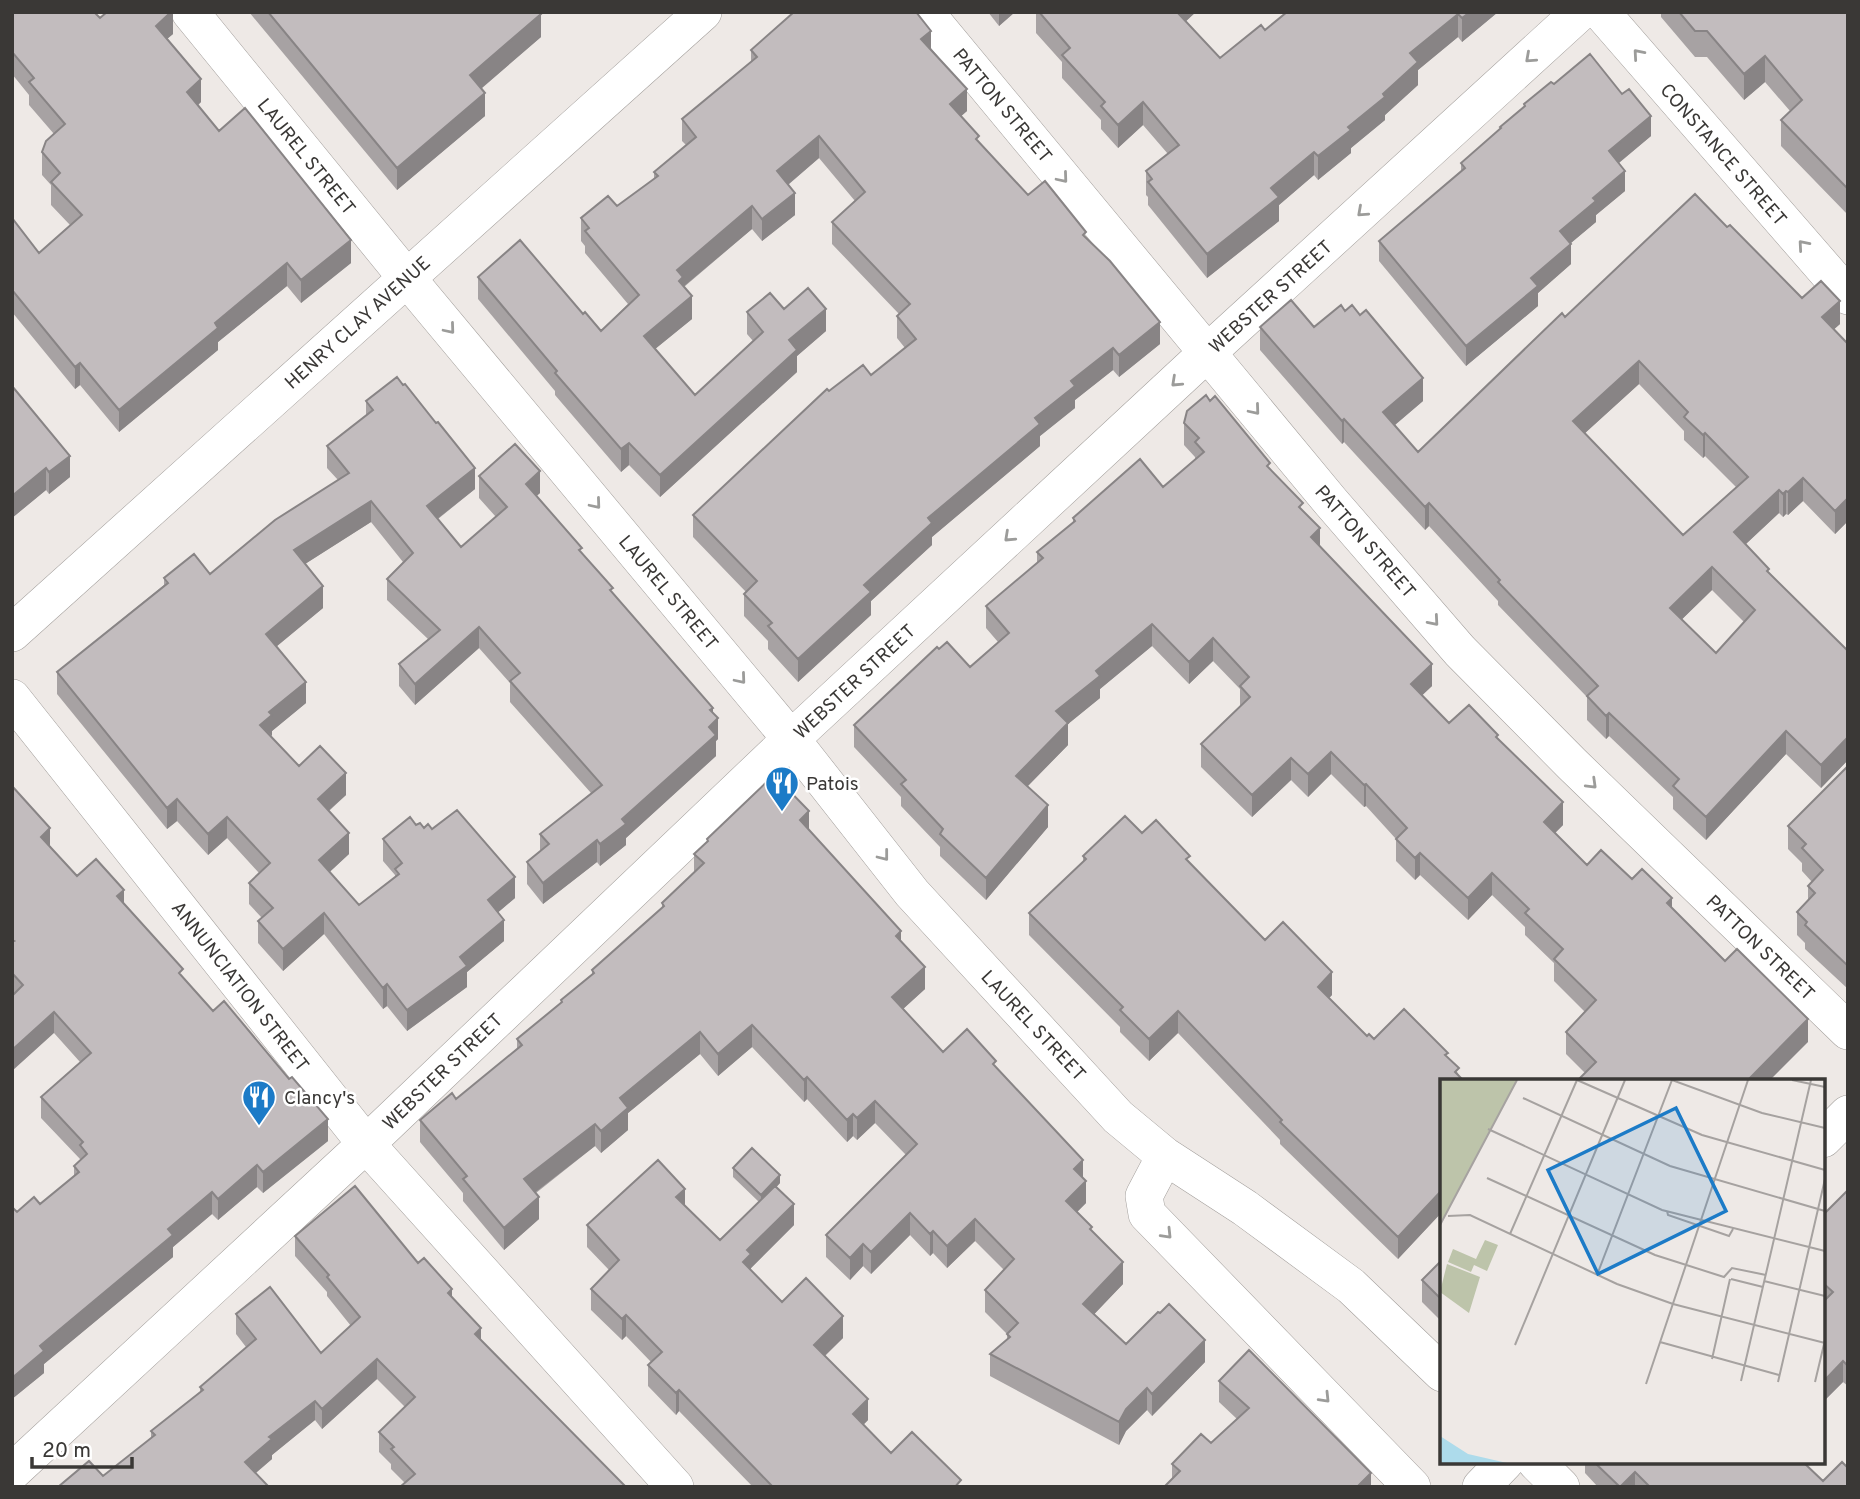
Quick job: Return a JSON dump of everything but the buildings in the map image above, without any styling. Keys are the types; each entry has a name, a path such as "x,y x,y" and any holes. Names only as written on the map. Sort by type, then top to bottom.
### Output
{"street":[{"name":"LAUREL STREET","path":"190,12 406,277 791,739 912,893 1118,1117 1166,1156 1245,1208 1351,1286 1440,1371"},
{"name":"HENRY CLAY AVENUE","path":"12,632 703,12"},
{"name":"PATTON STREET","path":"925,12 1331,502 1460,651 1572,764 1848,1031"},
{"name":"WEBSTER STREET","path":"12,1472 366,1144 791,739 1580,12"},
{"name":"CONSTANCE STREET","path":"1601,12 1848,296"},
{"name":"ANNUNCIATION STREET","path":"12,698 366,1144 675,1487"},
{"path":"1825,1137 1848,1114"},
{"path":"1166,1156 1144,1196 1147,1214 1412,1487"},
{"path":"1481,1487 1503,1464"},
{"path":"1538,1464 1561,1487"}],"place":[{"name":"Patois","path":"782,813"},
{"name":"Clancy's","path":"259,1127"}]}
